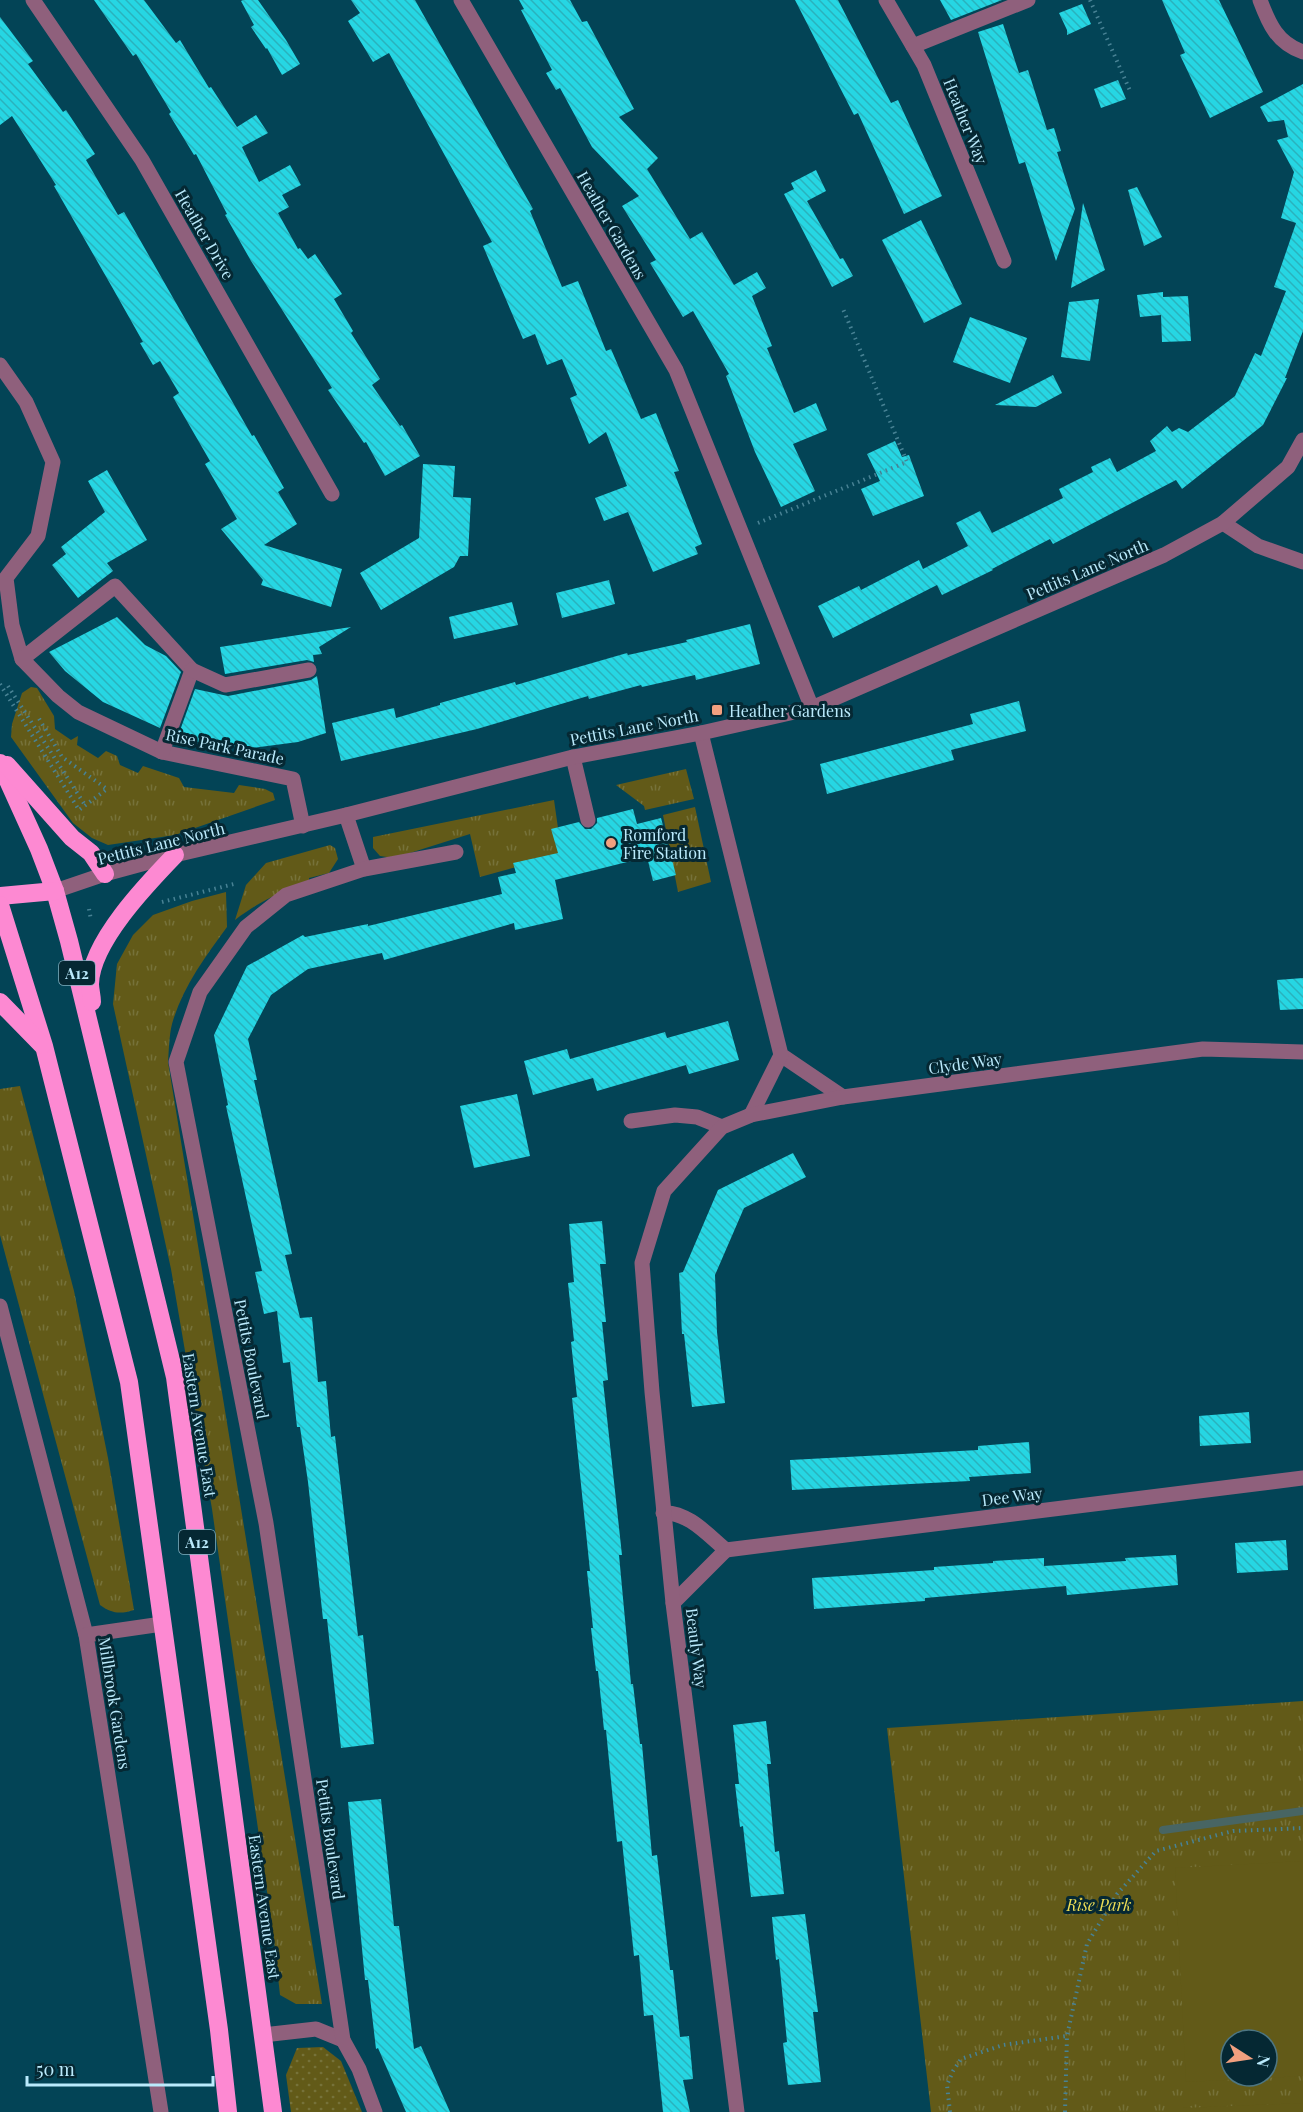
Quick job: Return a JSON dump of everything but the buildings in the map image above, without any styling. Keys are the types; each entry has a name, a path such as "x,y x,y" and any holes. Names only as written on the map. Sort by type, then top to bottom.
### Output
{"highway":[{"path":"0,757 72,838 91,854 105,874"},
{"name":"Eastern Avenue East","path":"0,763 39,849 55,891 175,1377 273,2112"},
{"path":"97,1055 90,982 96,960 138,893 175,855"},
{"path":"0,896 55,891"},
{"path":"0,904 44,1046 129,1383 219,2030 228,2112"},
{"path":"0,1002 44,1046"}],"street":[{"name":"Heather Drive","path":"33,0 142,160 332,494"},
{"name":"Heather Gardens","path":"461,0 676,370 812,708"},
{"name":"Heather Way","path":"886,0 924,65 1004,261"},
{"path":"913,46 1028,0"},
{"path":"1260,0 1269,25 1290,48 1303,52"},
{"name":"Rise Park Parade","path":"0,365 26,402 53,462 38,536 6,578 12,625 22,659 58,696 78,712 162,752 293,779 303,826"},
{"name":"Pettits Lane North","path":"55,891 105,874 175,855 303,826 573,757 701,733 812,708 1164,555 1223,523 1288,467 1303,440"},
{"path":"1223,523 1258,546 1303,562"},
{"path":"22,659 115,586 192,670 225,685 309,670"},
{"path":"162,752 192,670"},
{"path":"701,733 781,1055 751,1114"},
{"path":"573,757 588,820"},
{"path":"346,815 364,869"},
{"name":"Pettits Boulevard","path":"343,2040 266,1523 176,1062 200,992 246,927 286,895 364,869 456,852"},
{"name":"Clyde Way","path":"664,1191 722,1126 751,1114 843,1097 1203,1049 1303,1052"},
{"path":"781,1055 843,1097"},
{"path":"632,1121 675,1115 697,1117 722,1126"},
{"name":"Beauly Way","path":"664,1191 642,1263 673,1603 737,2112"},
{"name":"Millbrook Gardens","path":"0,1306 86,1635 161,2112"},
{"name":"Dee Way","path":"726,1550 1303,1478"},
{"path":"663,1513 675,1512 698,1526 726,1550 673,1603"},
{"path":"86,1635 162,1624"},
{"path":"263,2035 316,2030 343,2040 359,2069 375,2112"}],"path":[{"path":"1090,0 1131,93"},
{"path":"740,530 907,462 843,309"},
{"path":"0,684 79,810 107,789 62,757 38,717"},
{"path":"8,686 85,805"},
{"path":"157,904 234,884"},
{"path":"1065,2112 1067,2036 1087,1944 1117,1894 1156,1851 1233,1831 1303,1828"},
{"path":"950,2112 947,2085 961,2059 1003,2045 1067,2036"}],"green space":[{"path":"31,687 37,688 54,716 55,729 71,740 78,736 77,745 98,758 106,751 117,756 120,765 138,773 143,766 179,778 184,787 234,793 239,785 265,789 273,793 275,800 175,835 108,845 92,838 73,823 11,737 12,724 22,693"},
{"path":"686,769 694,799 645,810 644,806 616,785"},
{"path":"554,800 563,863 545,859 480,877 470,834 394,858 380,856 373,848 373,837"},
{"path":"695,807 711,882 678,892 663,815"},
{"path":"330,845 335,848 338,859 329,873 309,878 309,882 270,898 235,920 246,885 266,863"},
{"path":"226,892 227,927 188,985 176,1011 171,1029 168,1062 322,2004 296,2004 280,1995 212,1509 171,1269 113,1004 117,964 133,935 153,915"},
{"path":"20,1086 74,1291 108,1458 134,1610 121,1613 113,1612 100,1605 0,1235 0,1089"},
{"name":"Rise Park","path":"1303,1701 1303,2112 931,2112 887,1728"},
{"path":"1303,1861 1303,2076 1279,2077 1279,2028 1219,2028 1219,2080 1186,2082 1175,1868"},
{"path":"323,2047 341,2061 362,2112 291,2112 286,2075 297,2048"},
{"path":"1303,2103 1303,2112 1183,2112 1183,2108"}],"waterway":[{"path":"1163,1830 1303,1811"}],"place":[{"name":"Heather Gardens","path":"717,710"},
{"name":"Romford Fire Station","path":"611,843"}]}
